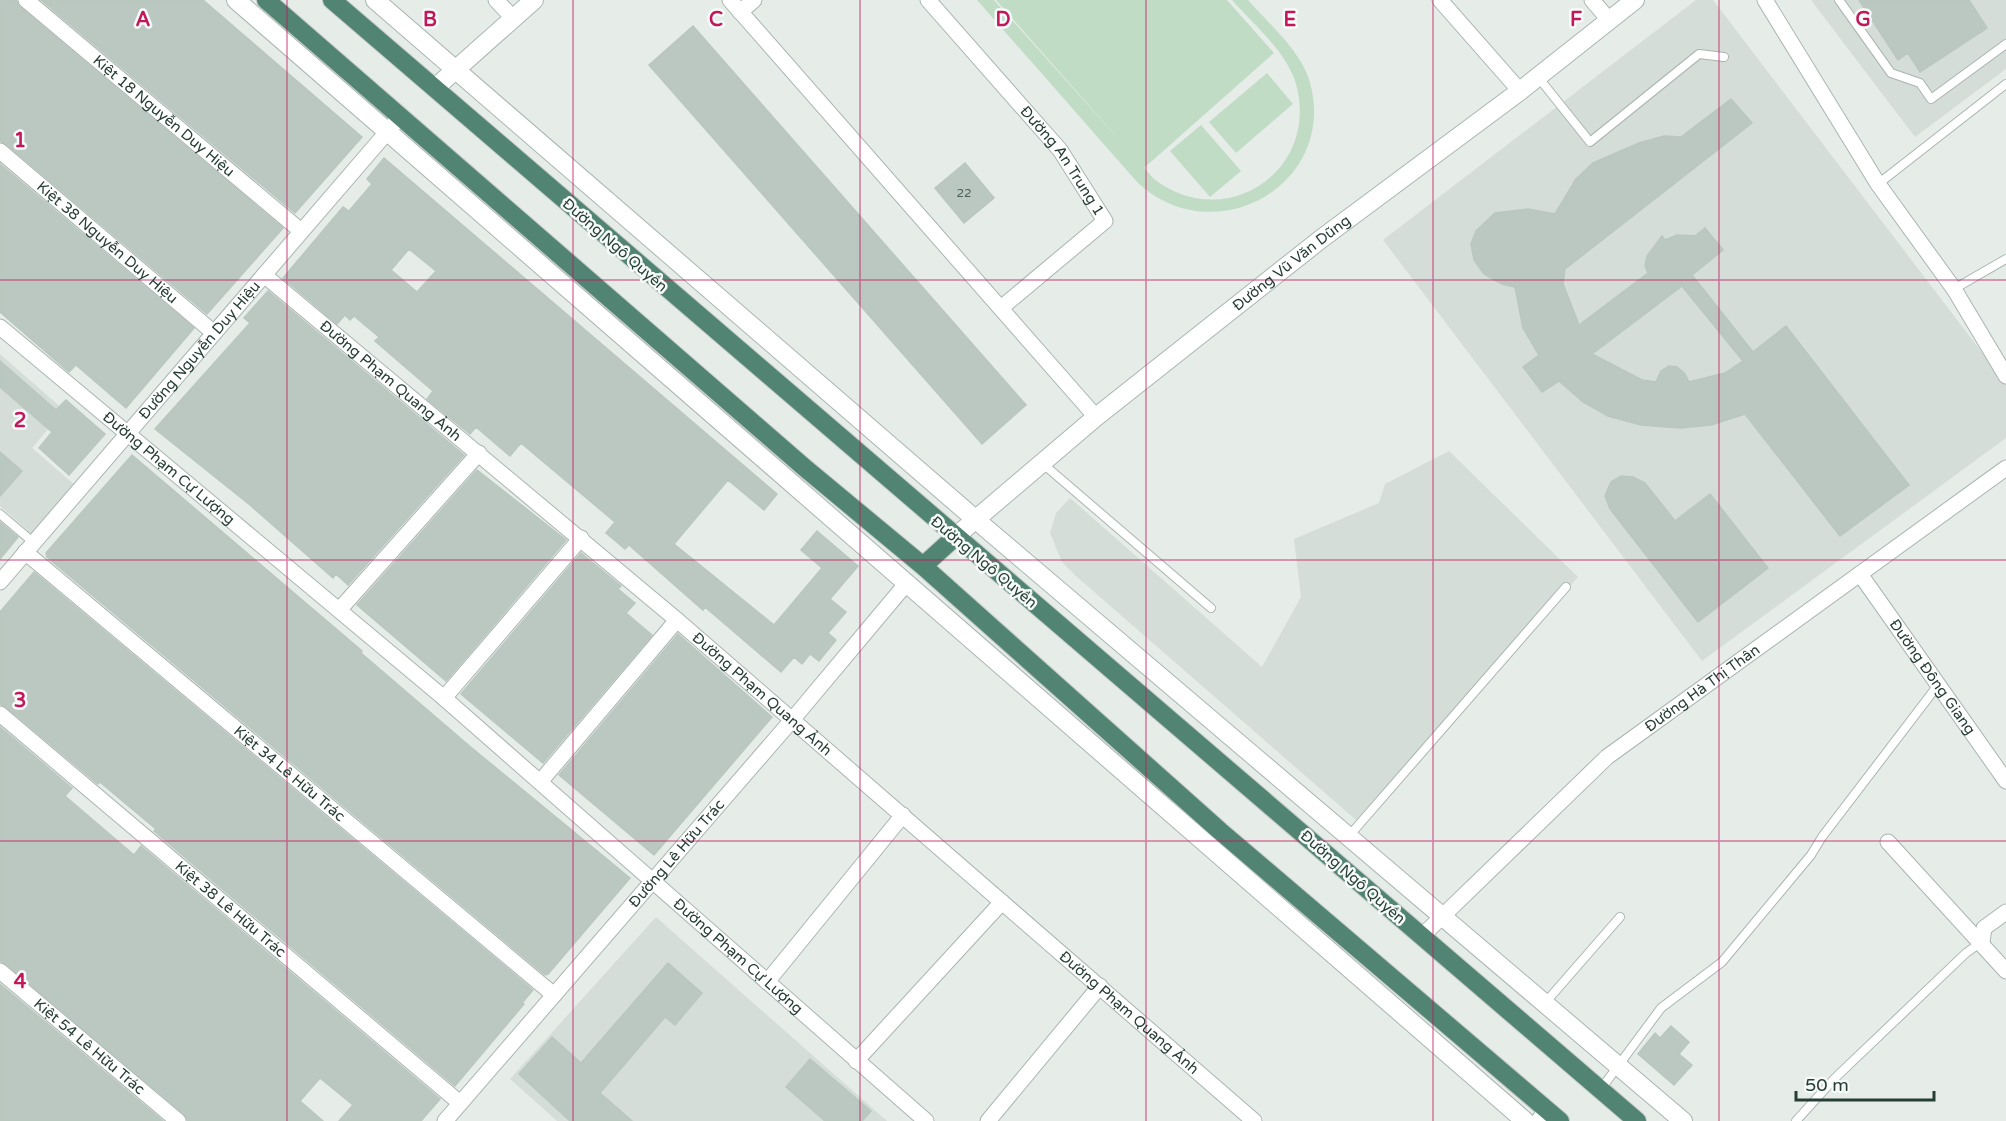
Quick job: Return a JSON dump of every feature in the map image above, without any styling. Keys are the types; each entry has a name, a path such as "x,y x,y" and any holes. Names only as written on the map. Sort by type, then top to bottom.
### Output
{"highway":[{"path":"266,0 805,468 923,566 1220,831 1548,1117"},
{"name":"Đường Ngô Quyền","path":"332,0 1637,1121"},
{"path":"923,566 955,537"}],"street":[{"name":"Kiệt 18 Nguyễn Duy Hiệu","path":"26,0 301,231"},
{"path":"236,0 1525,1121"},
{"name":"Đường Ngô Quyền","path":"375,0 975,519 1683,1121"},
{"path":"496,0 513,18"},
{"path":"435,88 534,0"},
{"path":"754,0 735,6 1096,417"},
{"name":"Đường An Trung 1","path":"928,0 1060,150 1105,221 1001,308"},
{"path":"1440,0 1520,91"},
{"path":"1592,0 1610,21"},
{"name":"Đường Vũ Văn Dũng","path":"955,537 1096,417 1321,239 1520,91 1635,0"},
{"path":"1765,0 1878,184 1954,289 2006,376"},
{"name":"Đường Nguyễn Duy Hiệu","path":"0,582 129,435 400,117"},
{"name":"Kiệt 38 Nguyễn Duy Hiệu","path":"0,151 214,333"},
{"name":"Đường Phạm Quang Ảnh","path":"264,274 582,538 1254,1121"},
{"name":"Đường Phạm Cự Lượng","path":"0,327 444,698 926,1121"},
{"path":"340,609 479,453"},
{"name":"Đường Hà Thị Thân","path":"1422,936 1607,757 2006,468"},
{"path":"444,698 582,538"},
{"name":"Kiệt 34 Lê Hữu Trác","path":"30,548 555,995"},
{"path":"906,584 923,566"},
{"name":"Đường Đông Giang","path":"1860,574 2006,781"},
{"name":"Đường Lê Hữu Trác","path":"445,1121 792,720 906,584"},
{"path":"540,782 677,620"},
{"name":"Kiệt 38 Lê Hữu Trác","path":"0,714 460,1103"},
{"path":"767,982 903,815"},
{"path":"1888,842 1982,942 2006,971"},
{"path":"856,1060 1002,902"},
{"path":"1982,942 1984,928 2006,912"},
{"name":"Kiệt 54 Lê Hữu Trác","path":"0,971 178,1121"},
{"path":"988,1121 1100,987"}],"lane":[{"path":"1839,0 1891,73 1920,83 1931,99 2006,44"},
{"path":"1538,77 1590,142 1699,54 1724,57"},
{"path":"1878,184 2006,84"},
{"path":"1954,289 2006,259"},
{"path":"1042,463 1211,608"},
{"path":"0,514 30,548"},
{"path":"1349,836 1566,587"},
{"path":"1600,1090 1661,1008 1722,962 1741,940 1811,855 1822,837 1938,685"},
{"path":"1544,1005 1620,917"},
{"path":"1796,1121 1835,1078 1966,953 1982,942"}],"shaded area":[{"path":"1696,0 1713,0 2006,384 2006,438 1702,661 1383,240"},
{"path":"1811,0 2006,0 2006,69 1915,137"},
{"path":"0,354 64,410 32,448 76,486 33,535 0,506"},
{"path":"1449,451 1578,577 1356,820 1077,577 1062,562 1050,533 1056,513 1070,498 1262,667 1301,597 1294,539 1379,503 1385,484"},
{"path":"656,917 887,1121 557,1121 510,1079"}],"green space":[{"path":"977,0 994,0 1154,179 1181,194 1210,200 1236,196 1261,185 1280,167 1294,143 1300,115 1292,72 1268,39 1232,0 1248,0 1291,47 1309,79 1314,117 1306,150 1289,177 1264,197 1234,209 1201,211 1168,203 1137,182"},
{"path":"996,0 1227,0 1274,53 1144,168"},
{"path":"1267,73 1293,104 1236,153 1209,122"},
{"path":"1201,125 1241,171 1210,197 1170,151"}],"building":[{"path":"0,0 16,0 20,7 283,228 207,314 0,141"},
{"path":"41,0 203,0 362,137 295,213"},
{"path":"1859,0 1969,0 1987,28 1920,72 1908,53 1898,60"},
{"path":"693,26 1026,405 982,444 649,65"},
{"path":"1731,99 1752,123 1565,269 1563,284 1579,325 1648,273 1645,266 1647,256 1662,236 1665,240 1677,235 1695,236 1705,228 1723,250 1692,275 1753,352 1786,326 1909,485 1840,536 1745,414 1711,425 1680,428 1641,425 1608,416 1583,402 1559,381 1542,392 1523,367 1539,355 1523,328 1515,287 1502,284 1484,274 1474,260 1471,244 1476,231 1495,213 1528,209 1555,214 1576,179 1593,163 1639,143 1664,136 1681,137","holes":["1682,286 1743,361 1725,373 1689,382 1685,374 1677,367 1669,366 1661,371 1656,382 1642,380 1592,354"]},
{"path":"384,158 777,494 764,510 728,480 674,544 774,625 822,568 801,550 817,531 858,566 830,599 846,612 828,633 836,640 819,661 810,654 802,664 794,657 781,672 705,607 703,610 629,545 625,549 606,533 615,522 521,443 510,456 476,427 470,434 427,399 433,391 375,341 379,337 354,316 350,320 345,315 337,324 283,278 343,207 349,211 372,184 367,179","holes":["409,249 436,271 417,292 391,270"]},
{"path":"965,163 994,198 964,223 935,188"},
{"path":"0,164 194,328 126,408 76,365 69,372 0,312"},
{"path":"268,291 464,455 348,585 336,574 333,578 250,505 155,429 250,323 244,318"},
{"path":"0,361 56,410 66,400 105,434 69,475 39,448 52,432 0,387"},
{"path":"0,452 22,471 0,496"},
{"path":"132,455 473,749 630,878 548,974 545,975 47,557 46,553"},
{"path":"477,470 566,540 446,681 357,605"},
{"path":"1621,476 1633,477 1645,483 1675,521 1710,494 1768,568 1698,622 1610,509 1605,496 1611,482"},
{"path":"0,522 18,537 0,559"},
{"path":"581,553 621,586 618,589 635,603 626,613 652,635 543,763 461,694"},
{"path":"34,572 533,990 522,1003 524,1004 455,1086 154,831 156,829 0,704 0,612"},
{"path":"678,634 772,717 654,855 559,775"},
{"path":"0,727 72,788 65,796 134,855 141,846 440,1099 421,1121 339,1121 353,1105 320,1078 300,1101 323,1121 188,1121 184,1114 0,961"},
{"path":"668,963 702,993 675,1025 665,1017 600,1093 632,1121 570,1121 519,1074 552,1037 581,1063"},
{"path":"0,984 163,1121 0,1121"},
{"path":"1671,1026 1689,1042 1679,1054 1692,1065 1674,1085 1638,1054 1655,1033 1660,1038"},
{"path":"810,1059 871,1111 862,1121 825,1121 786,1087"}]}
